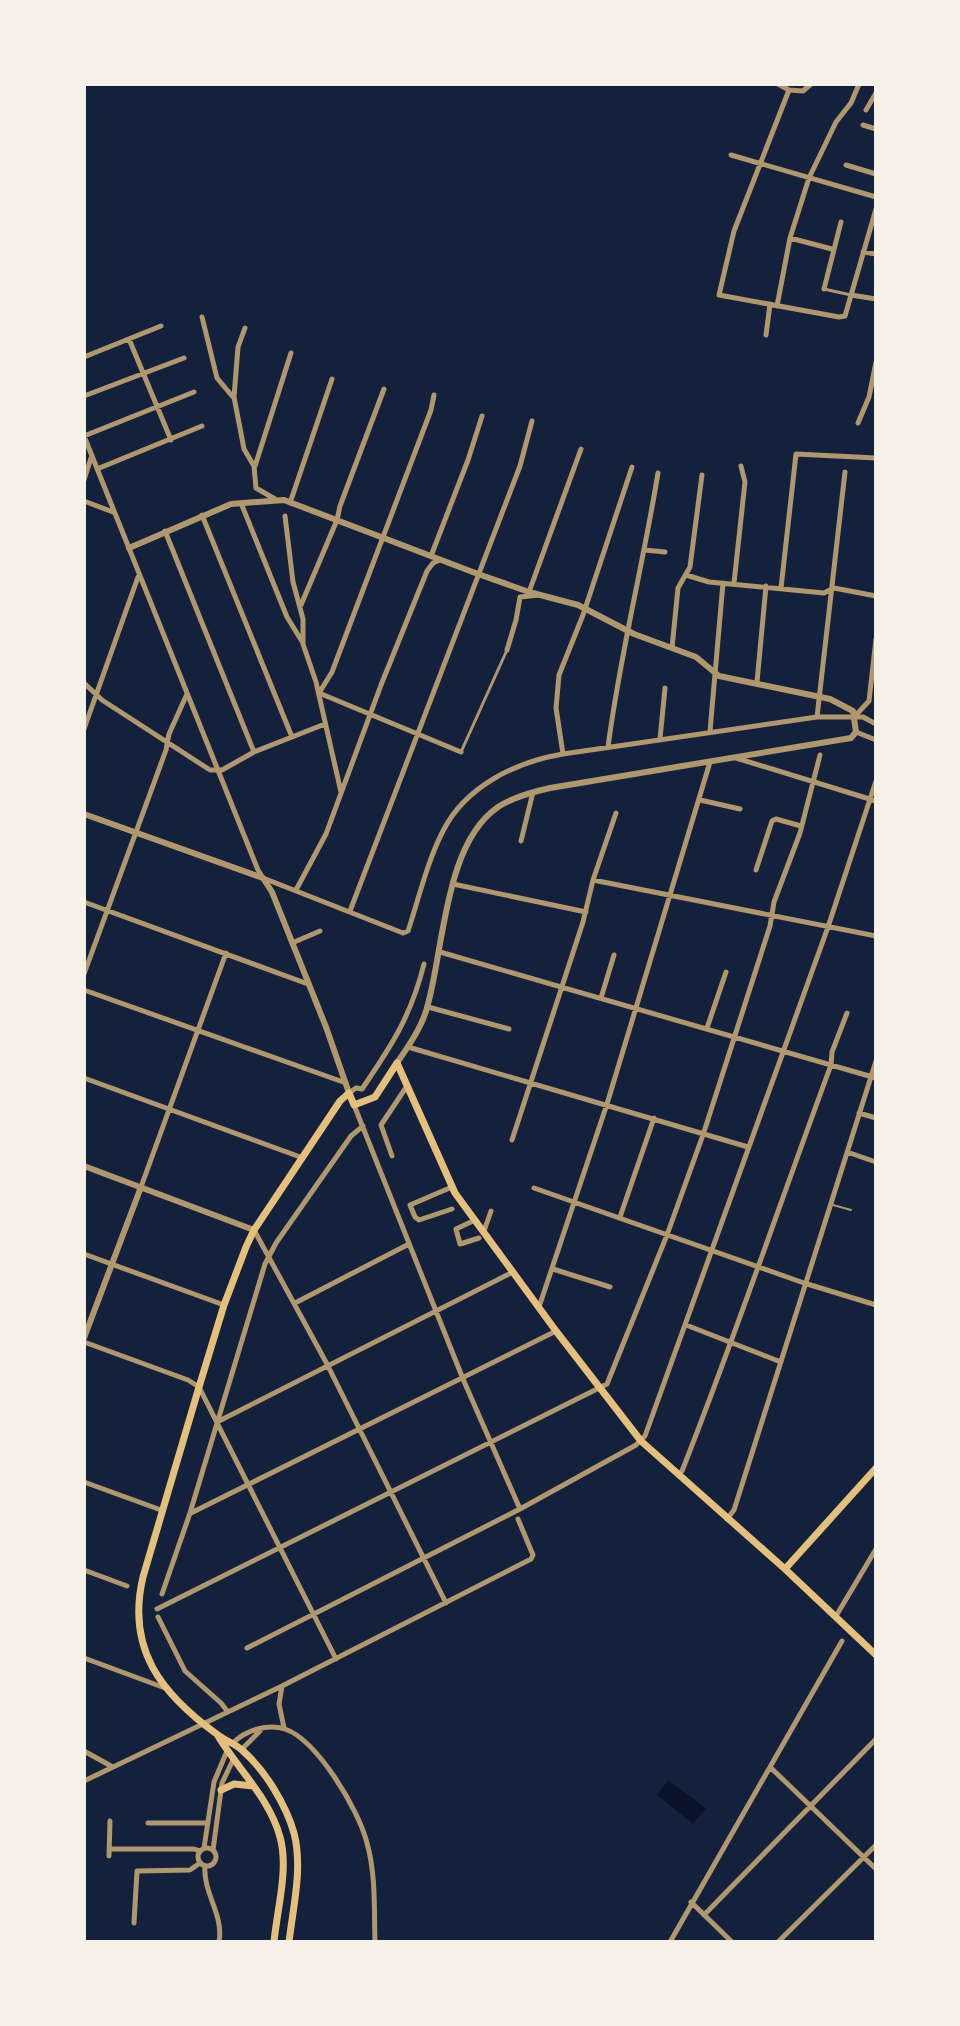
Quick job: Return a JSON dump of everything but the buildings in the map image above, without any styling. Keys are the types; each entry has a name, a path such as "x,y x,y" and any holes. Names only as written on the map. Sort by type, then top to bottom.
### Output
{"main road":[{"path":"397,1063 452,1187 482,1234 641,1441 876,1655"},
{"path":"289,1942 298,1856 293,1832 278,1798 242,1749 217,1734 166,1688 150,1666 144,1651 137,1608 161,1510 224,1305 254,1230 336,1106 349,1093 354,1105 375,1097 397,1063"},
{"path":"785,1569 876,1468"},
{"path":"217,1734 276,1826 282,1849 274,1942"},
{"path":"227,1751 233,1743"},
{"path":"233,1760 242,1749"},
{"path":"221,1790 234,1784 253,1786"}],"street":[{"path":"778,84 789,90 803,91 811,84"},
{"path":"766,335 790,238 809,178 836,122 851,103 859,84"},
{"path":"789,90 734,231 719,295 845,316 876,209"},
{"path":"866,110 876,93"},
{"path":"863,125 876,129"},
{"path":"731,155 876,197"},
{"path":"846,165 876,174"},
{"path":"841,222 824,289 876,299"},
{"path":"790,238 832,249"},
{"path":"863,252 876,254"},
{"path":"202,317 217,378 234,397"},
{"path":"84,357 161,326"},
{"path":"245,328 238,347 234,397 244,449 254,466 257,490 275,499"},
{"path":"129,339 171,440"},
{"path":"254,466 291,353"},
{"path":"84,396 184,358"},
{"path":"858,423 869,397 876,362"},
{"path":"290,503 332,379"},
{"path":"300,606 337,520 384,389"},
{"path":"194,392 84,436 254,863 272,892 349,1093 356,1088 362,1089 399,1034 413,1002 424,964"},
{"path":"319,693 332,672 434,395"},
{"path":"869,397 876,399"},
{"path":"431,556 482,416"},
{"path":"350,911 520,466 532,421"},
{"path":"97,469 202,426"},
{"path":"529,592 581,449"},
{"path":"781,588 796,455 876,458"},
{"path":"84,480 92,456"},
{"path":"734,583 745,482 741,466"},
{"path":"563,754 556,708 559,675 585,609 632,467"},
{"path":"817,717 845,472"},
{"path":"608,747 658,473"},
{"path":"672,648 678,588 690,567 702,475"},
{"path":"129,548 202,515 241,502 275,499 478,574 585,609 628,631 703,660 714,672 731,679 757,682 844,704 853,711 856,732"},
{"path":"84,501 114,512"},
{"path":"241,502 287,617 303,644 319,693 342,793"},
{"path":"202,515 293,737"},
{"path":"285,516 303,644"},
{"path":"165,531 254,752"},
{"path":"645,550 665,552"},
{"path":"296,890 320,845 342,793 427,571 440,560"},
{"path":"686,575 696,580 723,583 876,596"},
{"path":"84,729 139,576"},
{"path":"710,731 723,583"},
{"path":"757,682 766,586"},
{"path":"319,693 461,752 507,650 520,597 541,595"},
{"path":"854,716 869,701 876,639"},
{"path":"84,683 96,695 207,769 218,770 325,724"},
{"path":"660,739 665,688"},
{"path":"84,974 187,694"},
{"path":"84,814 406,933 441,834 461,804 495,778 531,761 710,731 817,717 854,716 874,721"},
{"path":"856,732 876,740"},
{"path":"397,1063 428,1007 453,884 471,838 482,822 499,807 533,792 847,739 856,732"},
{"path":"157,1609 607,1384 667,1235 704,1132 801,826 820,755"},
{"path":"735,758 874,800"},
{"path":"539,1307 607,1104 710,762"},
{"path":"247,1648 520,1509 641,1441 686,1325 874,800 876,781"},
{"path":"521,841 533,792"},
{"path":"700,800 740,809"},
{"path":"512,1140 616,813"},
{"path":"756,870 773,819 801,826"},
{"path":"593,880 876,936"},
{"path":"453,884 586,912"},
{"path":"84,902 309,985"},
{"path":"292,943 320,931"},
{"path":"440,952 873,1078"},
{"path":"226,953 84,1340 199,1387 336,1659"},
{"path":"601,998 614,955"},
{"path":"707,1028 726,972"},
{"path":"84,990 346,1083"},
{"path":"428,1007 509,1029"},
{"path":"678,1476 732,1343 847,1013"},
{"path":"408,1047 748,1147"},
{"path":"727,1519 734,1510 876,1061"},
{"path":"84,1078 303,1158"},
{"path":"392,1156 381,1125 407,1086"},
{"path":"354,1105 489,1443 520,1509"},
{"path":"859,1113 876,1118"},
{"path":"620,1217 654,1118"},
{"path":"162,1594 269,1255 351,1136 363,1126"},
{"path":"847,1152 876,1162"},
{"path":"84,1166 254,1230 361,1430 446,1603"},
{"path":"452,1187 410,1205 419,1220 452,1209"},
{"path":"534,1188 710,1251 876,1305"},
{"path":"475,1220 458,1228 455,1234 460,1244 482,1234 491,1211"},
{"path":"295,1303 409,1244"},
{"path":"84,1254 224,1305"},
{"path":"553,1269 610,1287"},
{"path":"218,1422 327,1364 514,1272"},
{"path":"686,1325 781,1362"},
{"path":"190,1513 556,1331"},
{"path":"84,1482 161,1510"},
{"path":"84,1781 282,1686 533,1558 518,1519"},
{"path":"836,1616 876,1549"},
{"path":"84,1570 127,1586"},
{"path":"158,1617 185,1671 228,1712"},
{"path":"670,1942 842,1641"},
{"path":"84,1658 166,1688"},
{"path":"282,1686 279,1704 284,1729"},
{"path":"242,1749 264,1728"},
{"path":"233,1743 244,1734 264,1728 284,1729 304,1742 341,1787 359,1819 371,1863 375,1942"},
{"path":"704,1915 876,1739"},
{"path":"84,1751 112,1767"},
{"path":"219,1942 220,1922 198,1858 208,1823 216,1774 227,1751"},
{"path":"134,1923 137,1871 190,1870 215,1863 213,1850 221,1790 224,1775 233,1760"},
{"path":"770,1767 876,1869"},
{"path":"110,1821 110,1853 213,1850"},
{"path":"148,1823 208,1823"},
{"path":"778,1942 876,1845"},
{"path":"691,1902 732,1942"}],"lane":[{"path":"830,1205 851,1210"}],"water":[{"path":"668,1780 706,1808 693,1824 657,1795"}]}
